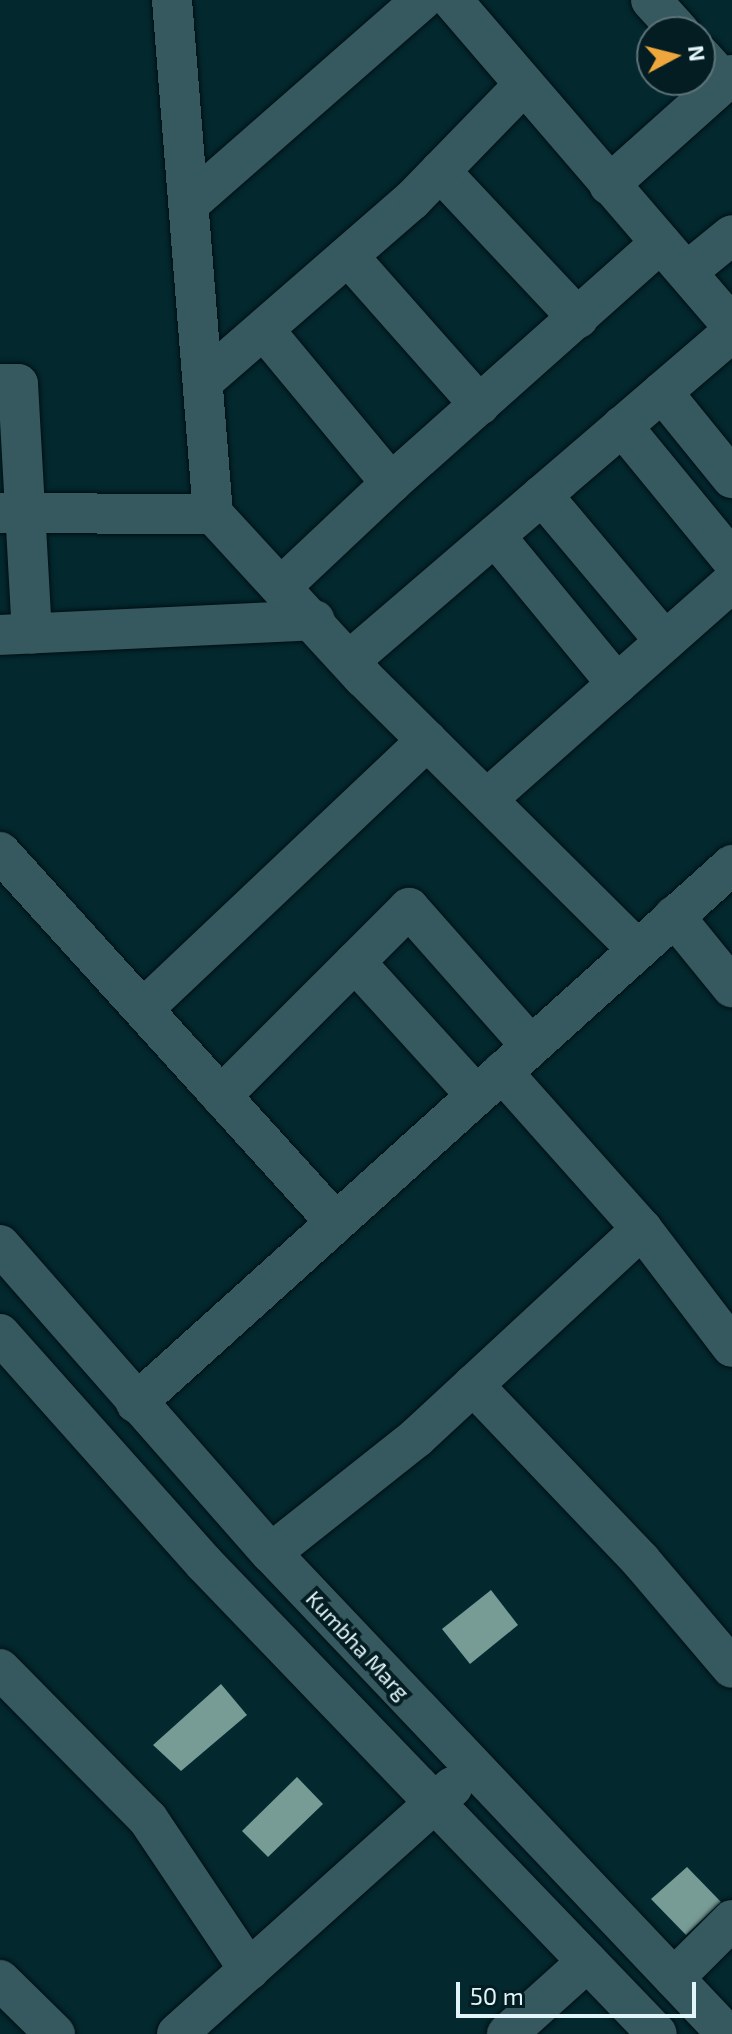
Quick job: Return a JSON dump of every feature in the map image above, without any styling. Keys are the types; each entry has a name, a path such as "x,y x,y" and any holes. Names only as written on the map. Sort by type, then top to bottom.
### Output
{"street":[{"path":"190,203 422,0"},
{"path":"349,661 732,329 689,270 660,243 609,185 452,0"},
{"path":"651,0 666,16"},
{"path":"177,4 206,379 213,514 284,584 349,661 636,948"},
{"path":"609,185 719,71"},
{"path":"206,379 348,256 440,171 523,86"},
{"path":"440,171 578,318"},
{"path":"689,270 732,235"},
{"path":"284,584 391,483 660,243"},
{"path":"348,256 480,405"},
{"path":"264,330 391,483"},
{"path":"0,384 18,384 11,513 16,634 315,620"},
{"path":"662,392 732,478"},
{"path":"622,426 732,560"},
{"path":"542,495 665,641"},
{"path":"11,513 213,514"},
{"path":"495,536 617,684"},
{"path":"487,799 732,582"},
{"path":"143,1009 427,740"},
{"path":"0,852 335,1222"},
{"path":"136,1403 636,948 732,865"},
{"path":"221,1096 409,908 503,1071 642,1229 732,1347"},
{"path":"674,916 732,987"},
{"path":"355,962 503,1071"},
{"path":"271,1553 473,1385 642,1229"},
{"name":"Kumbha Marg","path":"0,1245 271,1553 727,2034"},
{"path":"0,1334 435,1805 657,2034"},
{"path":"473,1385 727,1651"},
{"path":"0,1669 148,1819 249,1970"},
{"path":"177,2034 435,1805 471,1766"},
{"path":"674,1978 732,1920"},
{"path":"507,2034 587,1962"},
{"path":"0,1980 55,2034"}],"building":[{"path":"491,1590 518,1625 470,1664 442,1629"},
{"path":"221,1684 247,1715 181,1771 153,1745"},
{"path":"297,1777 323,1804 268,1857 242,1831"},
{"path":"687,1867 721,1902 686,1935 651,1899"}]}
